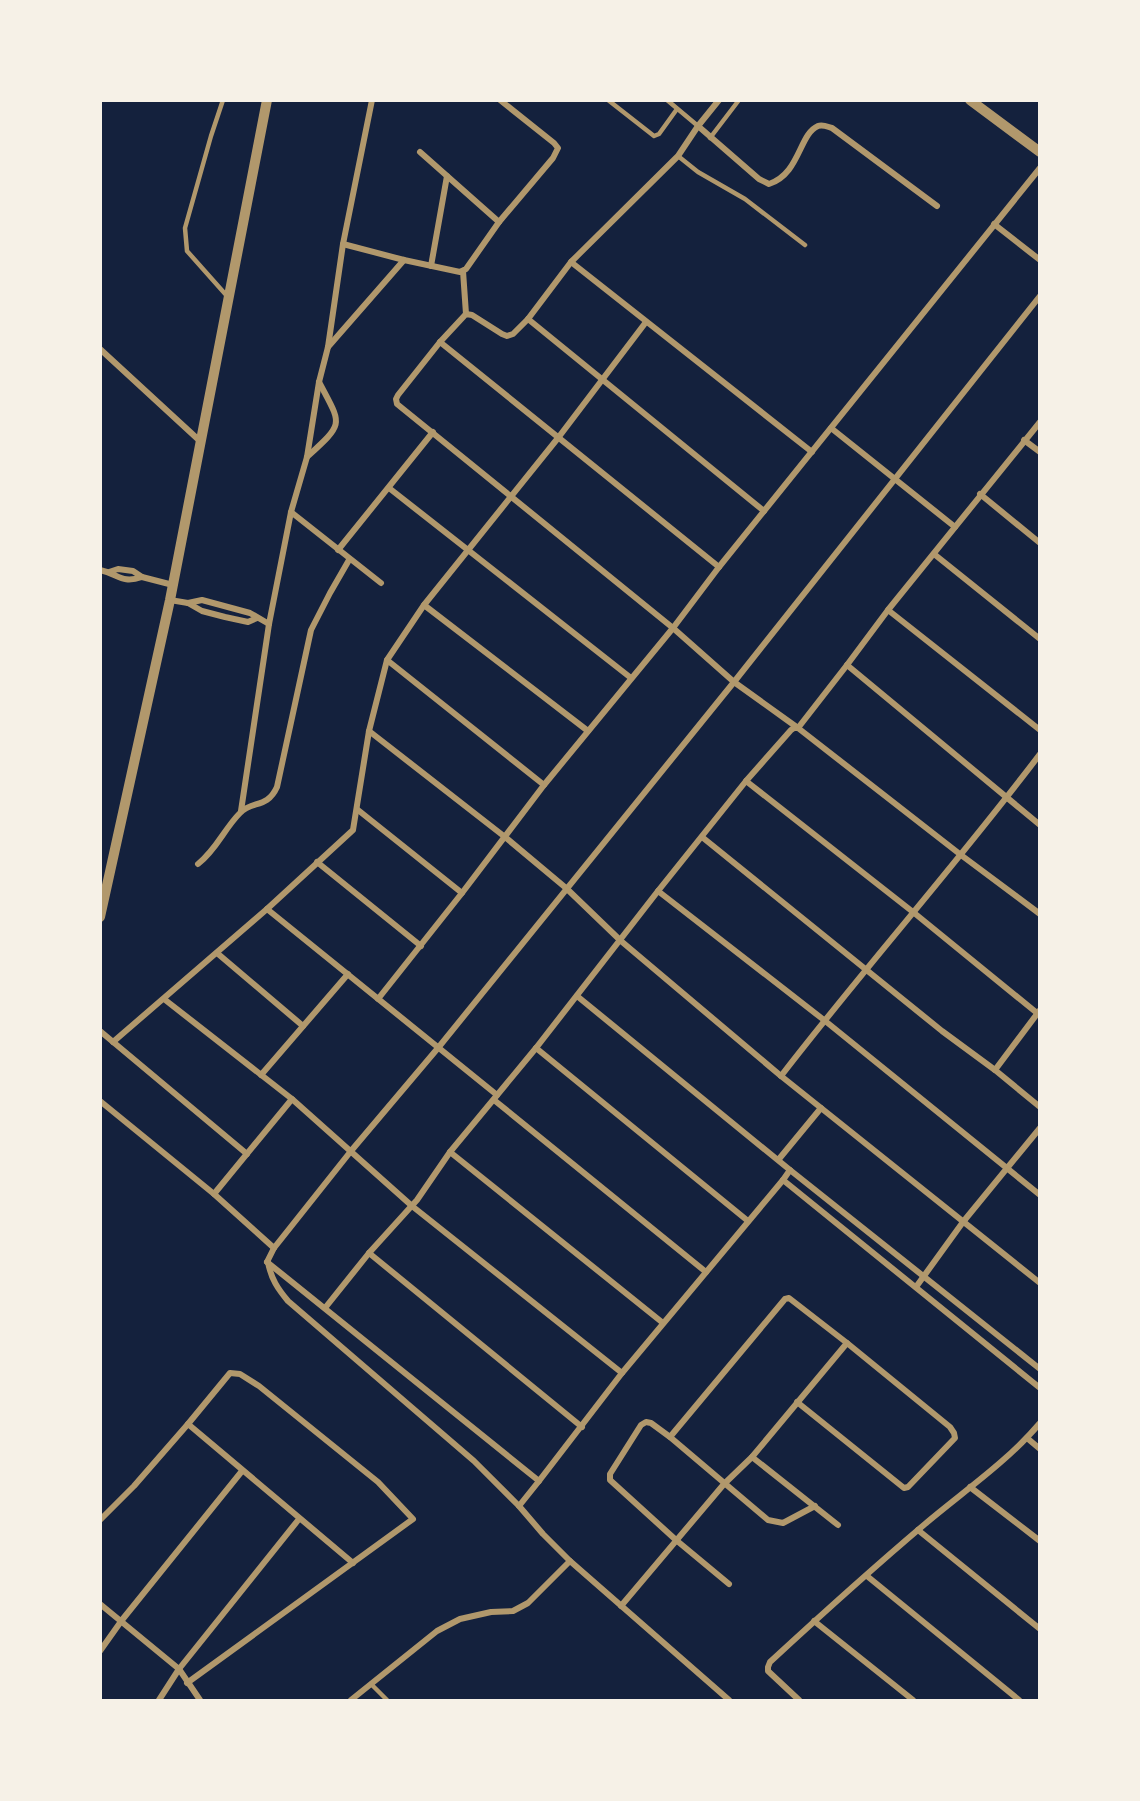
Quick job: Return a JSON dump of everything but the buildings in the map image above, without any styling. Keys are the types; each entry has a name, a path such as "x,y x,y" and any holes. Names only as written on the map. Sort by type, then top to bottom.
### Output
{"street":[{"path":"100,917 170,600 267,100"},
{"path":"198,864 212,852 241,811 269,624 291,512 307,457 319,382 328,347 343,244 372,100"},
{"path":"500,100 558,148 553,158 499,222 463,271 466,314 440,342 396,399 397,404 673,628 734,682 798,728 1040,914"},
{"path":"466,314 472,315 507,336 513,334 528,319 572,262 678,156 719,100"},
{"path":"970,100 1040,152"},
{"path":"698,126 759,179 769,184 779,181 788,171 816,127 821,125 832,128 936,206"},
{"path":"420,152 499,222"},
{"path":"378,999 544,785 673,628 719,567 1040,168"},
{"path":"430,266 447,176"},
{"path":"994,224 1040,260"},
{"path":"343,244 430,266 463,271"},
{"path":"328,347 404,260"},
{"path":"572,262 812,452"},
{"path":"729,1701 570,1561 474,1461 288,1301 275,1286 267,1262 274,1248 351,1151 438,1048 734,682 1040,296"},
{"path":"528,319 764,511"},
{"path":"113,1042 350,835 358,810 369,731 387,660 424,605 558,438 646,322"},
{"path":"440,342 719,567"},
{"path":"100,349 201,442"},
{"path":"307,457 332,434 336,426 337,417 319,382"},
{"path":"325,1308 369,1253 412,1206 450,1152 536,1048 746,781 791,730 798,728 888,610 1040,422"},
{"path":"831,428 955,527"},
{"path":"338,550 431,430"},
{"path":"1024,440 1040,452"},
{"path":"388,488 631,678"},
{"path":"980,494 1040,543"},
{"path":"291,512 381,583"},
{"path":"934,554 1040,639"},
{"path":"241,811 269,799 277,787 311,630 330,592 350,560"},
{"path":"100,570 109,572 117,578 131,580 142,577 173,585"},
{"path":"170,600 188,603 202,611 248,622 257,618"},
{"path":"188,603 202,600 250,613 269,624"},
{"path":"424,605 588,731"},
{"path":"888,610 1040,730"},
{"path":"387,660 544,785"},
{"path":"847,666 1040,825"},
{"path":"369,731 505,837 566,888 621,941 781,1076 1040,1283"},
{"path":"781,1076 824,1020 1007,798 1040,754"},
{"path":"746,781 1038,1011 995,1070"},
{"path":"358,810 462,893"},
{"path":"702,837 1040,1107"},
{"path":"317,862 421,946"},
{"path":"658,891 824,1020 1040,1195"},
{"path":"267,909 438,1048 706,1272"},
{"path":"217,952 303,1026"},
{"path":"261,1075 348,974"},
{"path":"577,996 1040,1370"},
{"path":"164,999 292,1099 412,1206 622,1373"},
{"path":"100,1032 247,1154"},
{"path":"536,1048 748,1221"},
{"path":"214,1194 292,1099"},
{"path":"100,1101 214,1194 274,1248"},
{"path":"779,1160 821,1108"},
{"path":"916,1287 963,1222 1040,1128"},
{"path":"450,1152 663,1323"},
{"path":"519,1506 622,1373 790,1170"},
{"path":"783,1180 1040,1388"},
{"path":"845,1230 854,1221"},
{"path":"369,1253 582,1427"},
{"path":"267,1262 538,1480"},
{"path":"670,1437 785,1299 789,1298 950,1427 955,1438 908,1487 904,1488 797,1402"},
{"path":"621,1606 724,1484 752,1457 847,1343"},
{"path":"100,1520 134,1486 230,1373 240,1374 259,1386 378,1482 412,1519 188,1683"},
{"path":"729,1584 610,1480 610,1474 641,1425 646,1422 651,1423 670,1437 768,1520 783,1523 815,1506"},
{"path":"799,1701 768,1671 770,1662 918,1530 1027,1438 1040,1423"},
{"path":"188,1424 353,1563"},
{"path":"1027,1438 1040,1449"},
{"path":"752,1457 838,1525"},
{"path":"100,1651 122,1620 242,1471"},
{"path":"970,1487 1040,1541"},
{"path":"159,1701 179,1669 299,1519"},
{"path":"918,1530 1040,1629"},
{"path":"351,1701 437,1631 460,1619 490,1612 513,1611 528,1603 570,1561"},
{"path":"867,1576 1019,1701"},
{"path":"100,1604 179,1669 200,1701"},
{"path":"814,1621 913,1701"}],"lane":[{"path":"223,100 185,228 187,251 229,299"},
{"path":"608,100 654,136 659,134 677,109"},
{"path":"667,100 698,126"},
{"path":"710,138 739,100"},
{"path":"678,156 698,172 745,199 805,245"},
{"path":"371,1684 387,1701"}]}
